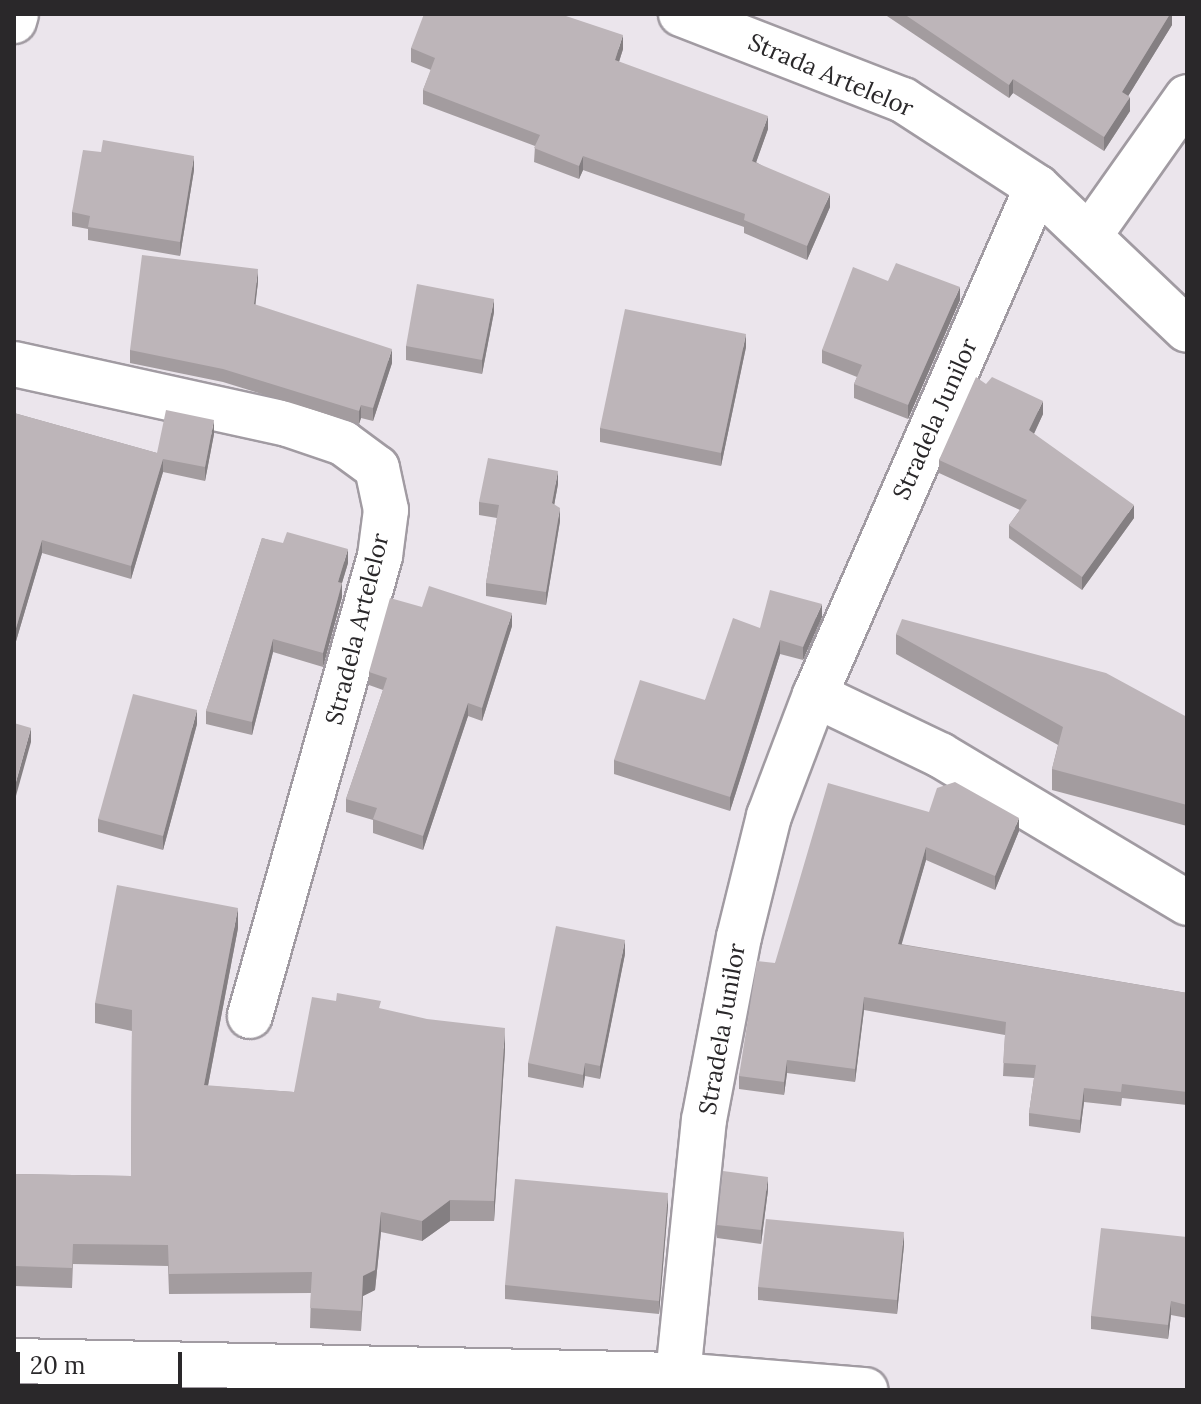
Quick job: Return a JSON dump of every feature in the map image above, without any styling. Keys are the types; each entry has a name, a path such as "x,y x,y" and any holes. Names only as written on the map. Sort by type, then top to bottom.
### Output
{"street":[{"path":"14,21 16,14"},
{"name":"Strada Artelelor","path":"681,14 903,100 1037,187 1187,330"},
{"path":"1089,236 1187,97"},
{"name":"Stradela Junilor","path":"678,1375 704,1120 739,937 769,816 815,695 1037,187"},
{"name":"Stradela Artelelor","path":"14,364 287,424 343,443 377,468 386,510 380,556 250,1016"},
{"path":"815,695 940,755 1187,903"},
{"path":"14,1361 678,1375 865,1390"}],"building":[{"path":"424,14 560,14 623,35 615,60 768,116 752,161 830,194 807,246 744,220 745,214 583,156 579,166 534,148 540,135 423,90 435,58 411,48"},
{"path":"904,14 1170,14 1122,92 1130,97 1104,137 1013,79 1009,85"},
{"path":"103,140 194,156 180,242 88,227 90,216 72,212 83,150 101,152"},
{"path":"142,255 258,269 254,304 392,349 373,408 361,405 359,411 223,369 130,350"},
{"path":"896,263 960,287 908,405 854,384 862,365 822,350 853,267 888,281"},
{"path":"417,284 494,299 482,360 406,346"},
{"path":"625,309 746,334 721,453 600,428"},
{"path":"976,377 986,384 992,377 1043,401 1029,430 1134,505 1082,577 1009,525 1027,500 939,460"},
{"path":"166,410 214,420 205,467 163,459 131,566 42,540 14,635 14,413 157,453"},
{"path":"488,458 558,471 552,503 560,508 546,592 486,583 499,505 479,502"},
{"path":"287,532 348,549 323,653 273,639 252,722 206,711 262,538 283,543"},
{"path":"429,586 512,613 482,708 468,703 423,836 373,819 377,808 346,799 387,678 369,672 390,598 422,607"},
{"path":"770,590 822,604 803,647 780,640 730,797 614,760 640,680 705,700 733,618 760,628"},
{"path":"902,619 1106,673 1187,717 1187,805 1052,769 1063,727 896,634"},
{"path":"133,694 197,710 163,836 98,819"},
{"path":"14,723 31,728 14,789"},
{"path":"955,782 1019,818 995,876 926,847 898,944 1187,993 1187,1092 1122,1084 1121,1092 1084,1088 1080,1120 1029,1113 1036,1065 1003,1063 1006,1022 864,997 855,1069 787,1060 784,1082 739,1076 757,961 775,963 828,783 929,812 937,788"},
{"path":"117,885 238,908 204,1085 294,1092 312,997 336,1001 337,993 381,1001 379,1008 427,1019 505,1028 494,1201 450,1200 422,1221 381,1212 375,1270 363,1276 361,1311 310,1308 312,1272 169,1274 168,1245 73,1244 72,1268 14,1266 14,1174 131,1176 132,1010 95,1003"},
{"path":"556,926 625,940 600,1066 585,1063 583,1075 528,1063"},
{"path":"723,1171 768,1177 761,1230 717,1225"},
{"path":"515,1179 668,1193 659,1301 505,1285"},
{"path":"766,1219 904,1232 897,1300 758,1287"},
{"path":"1101,1228 1187,1237 1187,1305 1171,1301 1168,1325 1091,1316"}]}
